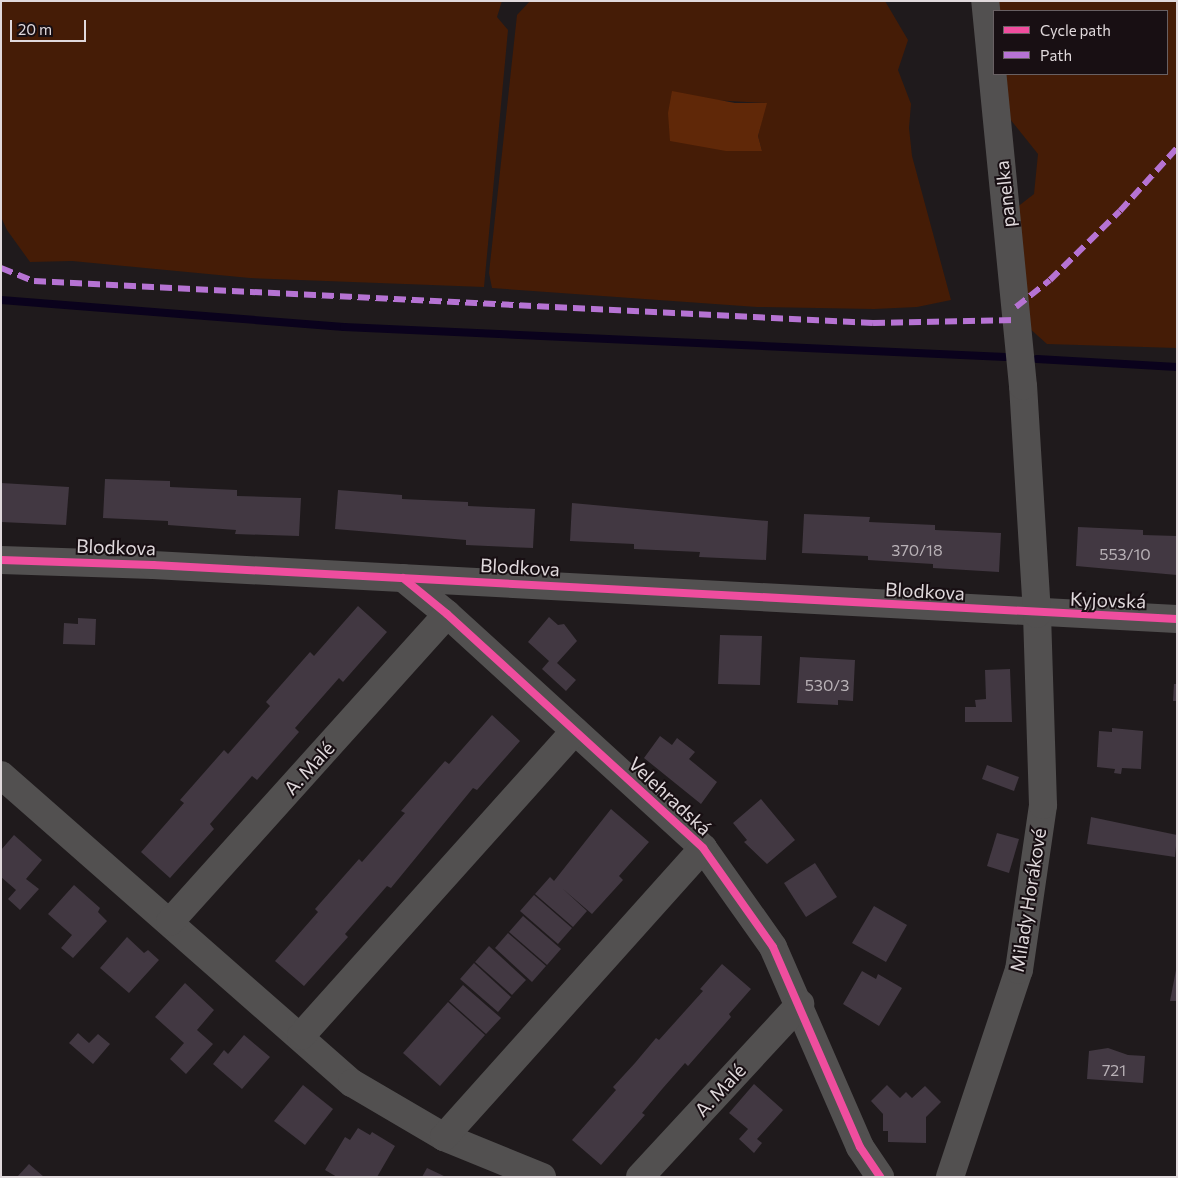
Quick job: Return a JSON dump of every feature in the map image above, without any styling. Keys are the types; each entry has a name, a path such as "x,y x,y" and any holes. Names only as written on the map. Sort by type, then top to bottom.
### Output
{"street":[{"name":"panelka","path":"985,1 1023,386 1037,614"},
{"name":"Blodkova","path":"1,560 403,578 1037,614"},
{"name":"Velehradská","path":"403,578 447,614 702,848 773,948 800,1004 860,1147 880,1177"},
{"name":"A. Malé","path":"170,922 447,614"},
{"name":"Kyjovská","path":"1037,614 1177,619"},
{"name":"Milady Horákové","path":"950,1177 1019,970 1043,805 1037,614"},
{"path":"301,1036 575,731"},
{"path":"1,774 301,1036 352,1083 444,1137 542,1177"},
{"path":"444,1137 702,848"},
{"name":"A. Malé","path":"640,1177 800,1004"}],"shaded area":[{"path":"1,1 502,1 497,17 508,30 484,287 250,278 72,261 30,262 7,230 1,217"},
{"path":"530,1 885,1 908,40 898,70 911,104 909,128 912,156 951,300 917,307 874,309 757,307 492,288 489,273 517,15","holes":["712,100 766,103 758,136 762,151"]},
{"path":"994,1 1177,1 1177,348 1047,344 1028,327 1016,208 1034,194 1038,154 1006,114 1002,75 1168,75 1168,10 995,10"},
{"path":"672,91 735,103 767,103 758,136 762,151 726,151 670,141 668,113"}],"building":[{"path":"105,479 170,481 170,487 237,490 237,496 301,498 299,536 235,534 236,530 168,525 168,521 103,518"},
{"path":"1,483 69,487 66,525 1,522"},
{"path":"338,490 402,495 402,499 468,502 468,506 535,509 533,548 466,545 466,540 335,529"},
{"path":"572,503 768,521 766,560 699,557 700,552 634,549 634,544 570,541"},
{"path":"804,514 870,517 869,522 935,525 935,530 1001,533 999,572 933,568 933,564 868,560 868,556 802,553"},
{"path":"1078,527 1143,530 1143,535 1177,536 1177,575 1076,566"},
{"path":"358,606 387,632 343,682 339,678 295,728 299,732 257,780 252,776 210,824 214,829 170,878 141,852 184,803 180,800 224,750 228,754 270,706 266,702 310,652 314,656"},
{"path":"549,617 558,625 564,624 577,641 557,663 576,680 566,691 542,669 549,661 528,642"},
{"path":"78,618 96,619 95,645 63,644 64,623 78,624"},
{"path":"720,635 762,636 760,685 718,684"},
{"path":"800,657 855,660 853,701 838,700 838,705 797,703"},
{"path":"1010,669 1012,722 965,722 965,707 976,707 975,700 986,699 985,670"},
{"path":"1174,684 1177,684 1177,701 1173,701"},
{"path":"492,715 520,741 477,790 473,788 391,888 387,886 345,934 348,937 304,986 275,961 318,912 315,909 359,859 362,862 405,813 401,811 445,761 449,764"},
{"path":"1112,728 1143,731 1141,769 1122,768 1121,774 1114,773 1115,769 1097,767 1099,731 1112,732"},
{"path":"660,736 672,745 677,738 695,752 689,759 717,782 701,804 644,758"},
{"path":"987,765 1019,777 1014,791 982,779"},
{"path":"761,799 795,840 767,864 744,842 747,840 733,823"},
{"path":"611,809 649,842 619,876 623,880 592,914 563,889 587,911 573,927 535,894 550,877 554,881"},
{"path":"1091,817 1177,835 1175,857 1087,844"},
{"path":"997,833 1019,839 1009,873 987,866"},
{"path":"14,835 42,860 26,879 39,889 20,910 8,899 16,890 1,877 1,850"},
{"path":"815,863 837,897 806,917 784,883"},
{"path":"74,885 100,908 98,912 107,921 73,958 61,948 72,935 48,914"},
{"path":"534,895 572,928 558,944 520,911"},
{"path":"874,906 907,925 886,962 852,943"},
{"path":"523,916 561,949 547,965 509,932"},
{"path":"508,933 546,966 532,982 495,948"},
{"path":"127,937 144,953 148,950 159,960 129,993 100,968"},
{"path":"489,946 526,980 512,995 475,962"},
{"path":"474,963 511,997 498,1012 460,979"},
{"path":"722,964 751,989 729,1014 731,1017 688,1066 685,1063 663,1088 642,1113 645,1115 601,1165 572,1140 616,1090 613,1087 656,1038 659,1040 703,991 700,989"},
{"path":"1176,970 1177,1001 1170,1001"},
{"path":"862,971 876,979 878,974 902,988 879,1026 843,1004"},
{"path":"185,983 214,1010 197,1030 213,1044 186,1074 170,1059 184,1043 155,1017"},
{"path":"463,985 501,1018 486,1034 449,1001"},
{"path":"448,1002 485,1035 440,1086 403,1053"},
{"path":"78,1033 89,1043 98,1034 110,1044 93,1064 69,1043"},
{"path":"244,1035 270,1057 242,1089 213,1064 224,1050 228,1054"},
{"path":"1108,1048 1128,1055 1145,1056 1143,1083 1087,1079 1089,1051"},
{"path":"754,1084 783,1110 757,1139 762,1143 754,1153 739,1139 748,1129 729,1113"},
{"path":"303,1085 333,1109 305,1145 274,1121"},
{"path":"887,1085 900,1098 906,1092 912,1098 925,1086 941,1102 926,1117 926,1143 888,1142 888,1131 883,1131 883,1114 871,1101"},
{"path":"358,1128 370,1135 372,1132 395,1146 377,1177 337,1177 325,1170 345,1137 350,1140"},
{"path":"29,1164 44,1177 17,1177"},
{"path":"427,1168 446,1177 422,1177"}],"waterway":[{"path":"1,300 344,327 1005,357"},
{"path":"1037,359 1177,367"}],"marked path":[{"path":"1016,307 1050,280 1120,211 1177,148"},
{"path":"1,268 34,281 873,323 1017,320"}],"cycle path":[{"path":"1,560 153,565 1177,619"},
{"path":"403,578 447,614 703,848 773,947 860,1147 880,1177"}]}
